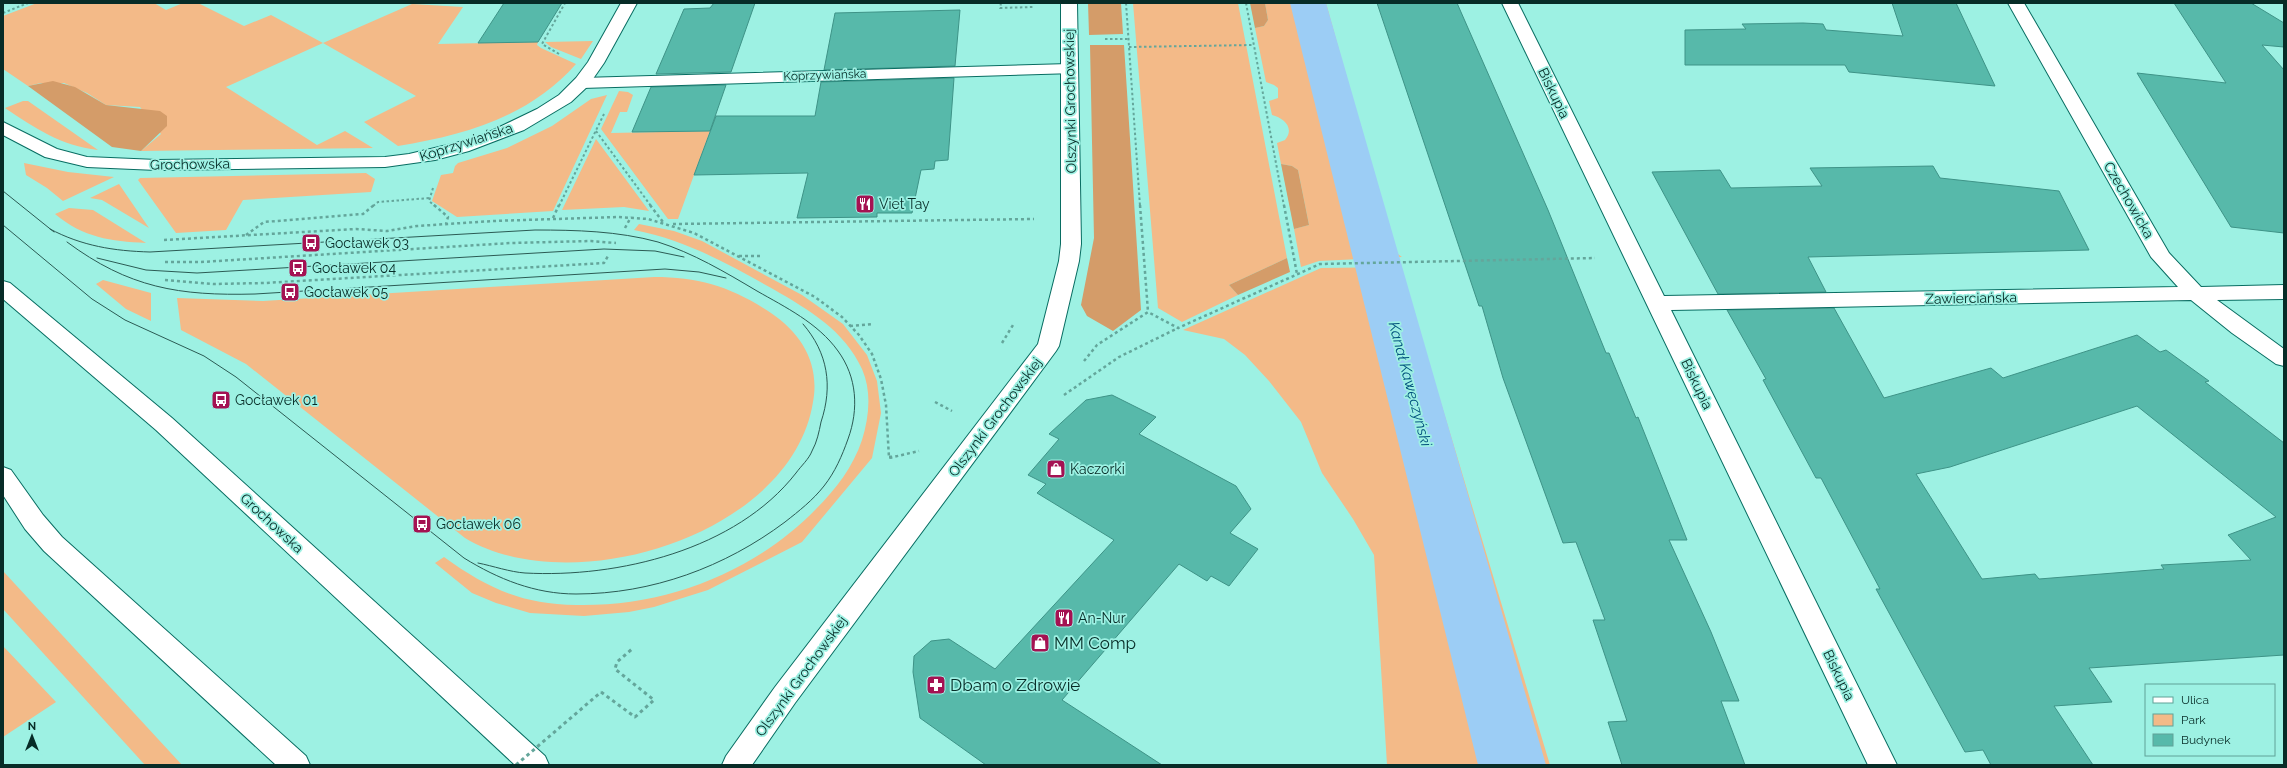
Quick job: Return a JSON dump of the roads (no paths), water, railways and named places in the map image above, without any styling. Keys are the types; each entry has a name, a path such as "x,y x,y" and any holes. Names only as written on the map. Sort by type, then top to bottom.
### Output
{"street":[{"name":"Koprzywiańska","path":"385,162 413,159 502,133 553,107 582,82 604,52 629,3"},
{"name":"Olszynki Grochowskiej","path":"736,765 785,695 1048,346 1069,261 1071,244 1069,3"},
{"name":"Biskupia","path":"1510,3 1883,765"},
{"name":"Czechowicka","path":"2016,3 2161,256 2196,294 2239,328 2284,359"},
{"name":"Koprzywiańska","path":"582,82 1069,69"},
{"name":"Grochowska","path":"3,127 13,134 51,153 87,162 157,165 385,162"},
{"name":"Grochowska","path":"3,288 164,424 535,765"},
{"name":"Zawierciańska","path":"1658,303 2284,292"},
{"path":"3,476 34,522 53,544 296,765"}],"waterway":[{"name":"Kanał Kawęczyński","path":"1308,3 1512,765"}],"tram line":[{"path":"3,191 51,229"},
{"path":"3,225 92,299 125,320 204,356 236,377 464,558 504,579 532,588 561,593 604,593 660,583 713,565 762,538 806,505 820,491 832,475 838,464 852,428 855,405 849,372 838,351 821,332 800,316 721,270 671,246 643,238 612,233 535,230 150,252 111,249 74,240 51,229"},
{"path":"51,229 54,232"},
{"path":"67,242 90,258 112,270 134,279 178,291 202,293 255,294 665,269 699,272 726,278"},
{"path":"97,258 146,270 197,273 604,249 655,251 684,257"},
{"path":"478,563 525,573 561,573 598,570 636,564 673,554 708,540 741,522 771,500 809,457 817,441 825,409 827,383 823,358 818,346 803,324"}],"place":[{"name":"Viet Tay","path":"865,204"},
{"name":"Gocławek 03","path":"311,243"},
{"name":"Gocławek 04","path":"298,268"},
{"name":"Gocławek 05","path":"290,292"},
{"name":"Gocławek 01","path":"221,400"},
{"name":"Kaczorki","path":"1056,469"},
{"name":"Gocławek 06","path":"422,524"},
{"name":"An-Nur","path":"1064,618"},
{"name":"MM Comp","path":"1040,643"},
{"name":"Dbam o Zdrowie","path":"936,685"}]}
